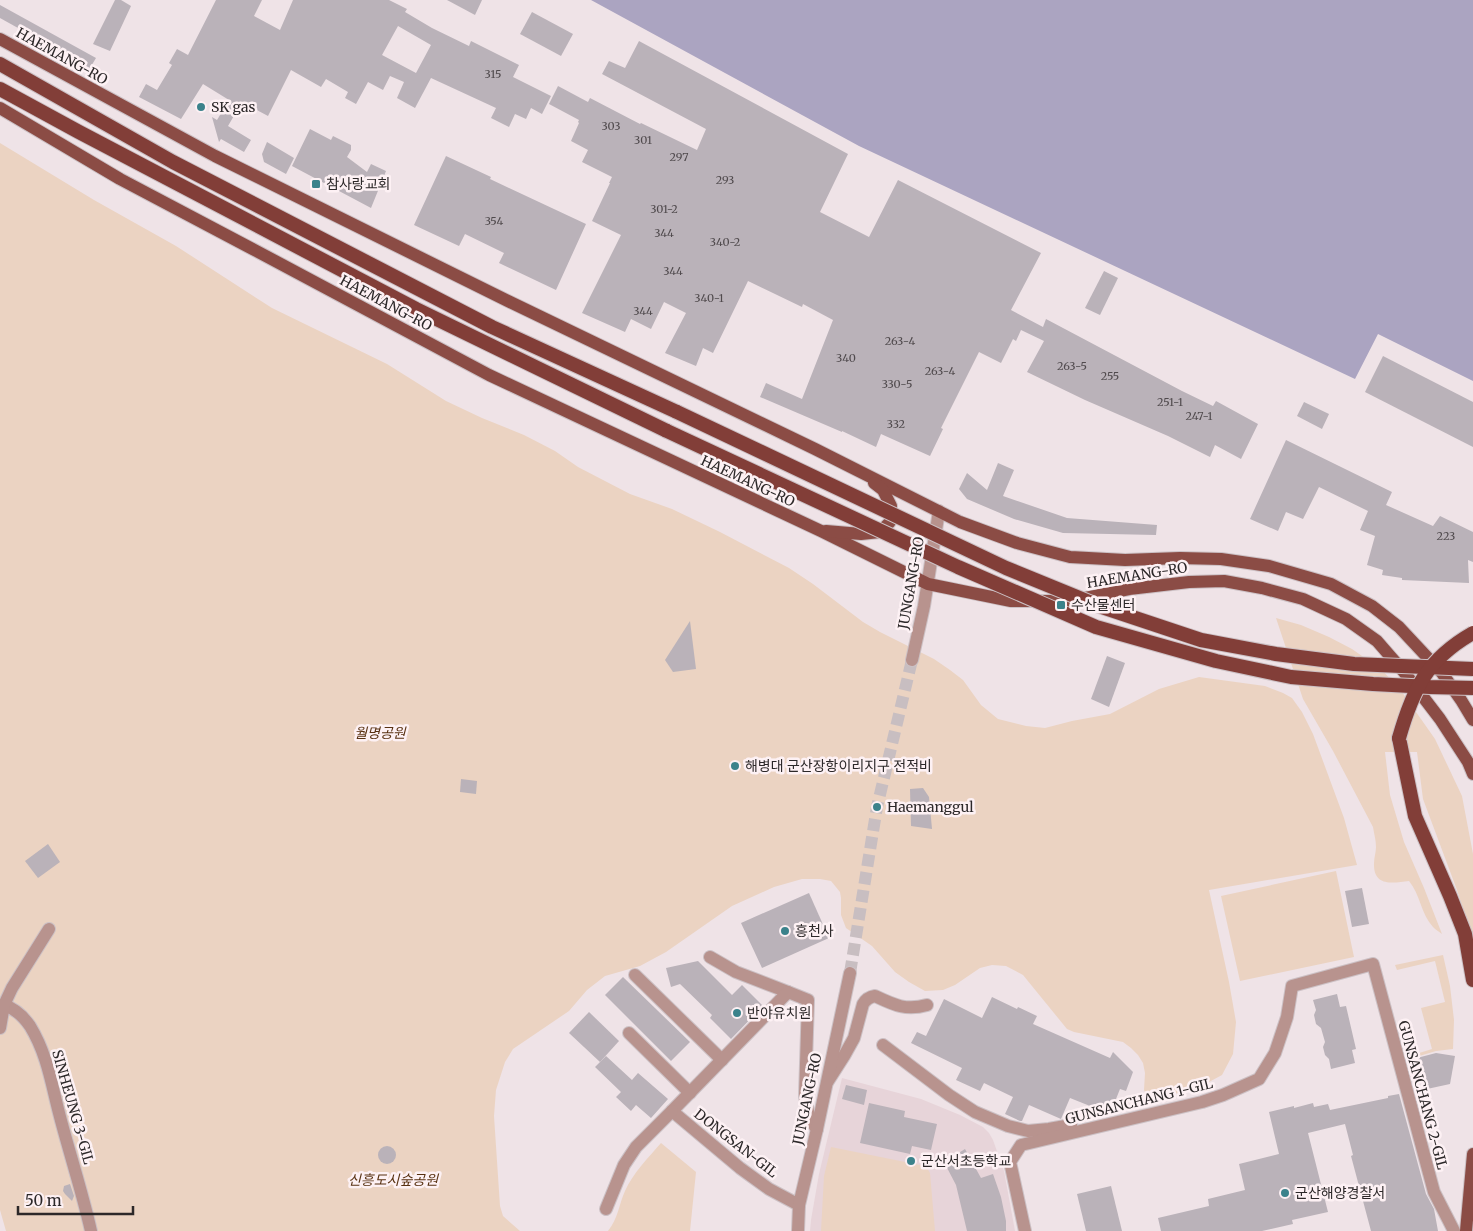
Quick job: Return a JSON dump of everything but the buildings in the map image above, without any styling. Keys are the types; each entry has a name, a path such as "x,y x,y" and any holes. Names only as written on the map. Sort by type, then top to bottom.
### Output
{"highway":[{"path":"0,64 173,162 492,327 677,412 1006,568 1099,606 1200,640 1276,654 1354,664 1473,669"},
{"path":"0,89 416,309 667,431 958,567 1096,627 1216,661 1291,677 1373,684 1473,688"},
{"path":"1473,634 1438,658 1425,674 1413,695 1399,738 1415,816 1465,934 1473,980"}],"main road":[{"name":"HAEMANG-RO","path":"0,39 216,156 510,302 858,470 960,522 1017,543 1070,556 1125,560 1221,559 1269,566 1331,584 1372,606 1399,627 1442,673 1462,700 1473,720"},
{"name":"HAEMANG-RO","path":"0,108 120,179 489,376 821,531 928,584 1011,601 1071,601 1130,589 1224,580 1303,599 1346,619 1378,641 1440,719 1468,762 1473,774"},
{"path":"821,531 862,534 880,532 890,522 891,506 883,490 858,470"},
{"path":"1466,1231 1473,1154"}],"street":[{"name":"JUNGANG-RO","path":"912,660 928,584 939,511"},
{"path":"0,1028 4,1005 12,988 49,929"},
{"path":"710,957 736,972 808,1000 805,1096 808,1112 817,1129"},
{"name":"GUNSANCHANG 1-GIL","path":"1025,1231 1010,1162 1021,1145 1202,1102 1259,1079 1275,1053 1287,1017 1292,986 1373,964"},
{"name":"GUNSANCHANG 2-GIL","path":"1373,964 1434,1192 1454,1231"},
{"name":"JUNGANG-RO","path":"798,1231 799,1205 850,973"},
{"path":"635,975 722,1060"},
{"name":"DONGSAN-GIL","path":"788,992 672,1111 740,1168 769,1189 799,1205"},
{"path":"826,1083 854,1038 863,1004 866,1000 875,996 905,1008 918,1008 927,1005"},
{"name":"SINHEUNG 3-GIL","path":"4,1005 13,1008 23,1016 35,1035 47,1062 91,1231"},
{"path":"629,1033 690,1093"},
{"path":"884,1045 949,1095 975,1112 1008,1126 1028,1131 1049,1129 1129,1111 1141,1111 1152,1114"},
{"path":"606,1209 624,1164 636,1147 672,1111"}],"shaded area":[{"path":"591,0 1473,0 1473,381 1378,334 1355,379 859,146"},
{"name":"군산서초등학교","path":"842,1078 921,1099 983,1127 993,1140 1004,1171 1015,1231 810,1231 819,1174"}],"green space":[{"name":"월명공원","path":"0,143 94,200 176,246 272,308 387,364 446,401 524,435 555,451 578,467 630,494 672,509 789,568 863,622 934,659 950,670 963,680 981,705 998,719 1026,726 1045,728 1110,714 1159,689 1199,677 1265,686 1283,693 1292,698 1302,712 1313,734 1344,818 1357,865 1209,890 1236,1022 1233,1054 1222,1075 1196,1089 1148,1099 1144,1090 1145,1073 1143,1063 1131,1048 1123,1042 1067,1029 1023,975 1006,966 992,965 980,968 955,985 943,990 925,991 895,972 872,946 846,928 841,915 840,892 831,881 802,879 774,887 732,906 666,952 640,966 605,976 587,990 569,1011 513,1049 505,1062 496,1090 494,1116 500,1206 503,1216 520,1231 6,1231 0,1210"},
{"path":"1276,618 1301,625 1329,637 1352,649 1382,670 1402,692 1435,739 1462,796 1473,854 1473,939 1423,799 1417,752 1385,752 1390,795 1404,842 1442,934 1429,922 1409,881 1391,883 1380,880 1377,876 1374,861 1376,844 1373,827 1303,699"},
{"path":"1336,871 1354,957 1240,981 1221,896"},
{"path":"1443,955 1450,986 1454,1020 1453,1049 1436,1051 1416,1057 1416,1054 1432,1049 1421,1008 1445,1002 1435,961 1397,970 1395,965"},
{"path":"661,1143 696,1172 690,1231 608,1231 614,1222 628,1184"},
{"path":"831,1147 927,1168 930,1173 935,1231 821,1231 824,1176"}],"tunnel":[{"path":"850,973 877,807 912,660"}],"place":[{"name":"SK gas","path":"201,107"},
{"name":"참사랑교회","path":"316,184"},
{"name":"수산물센터","path":"1061,605"},
{"name":"해병대 군산장항이리지구 전적비","path":"735,766"},
{"name":"Haemanggul","path":"877,807"},
{"name":"흥천사","path":"785,931"},
{"name":"반야유치원","path":"737,1013"},
{"name":"군산서초등학교","path":"911,1161"},
{"name":"군산해양경찰서","path":"1285,1193"}],"park label":[{"name":"신흥도시숲공원","path":"393,1180"}]}
